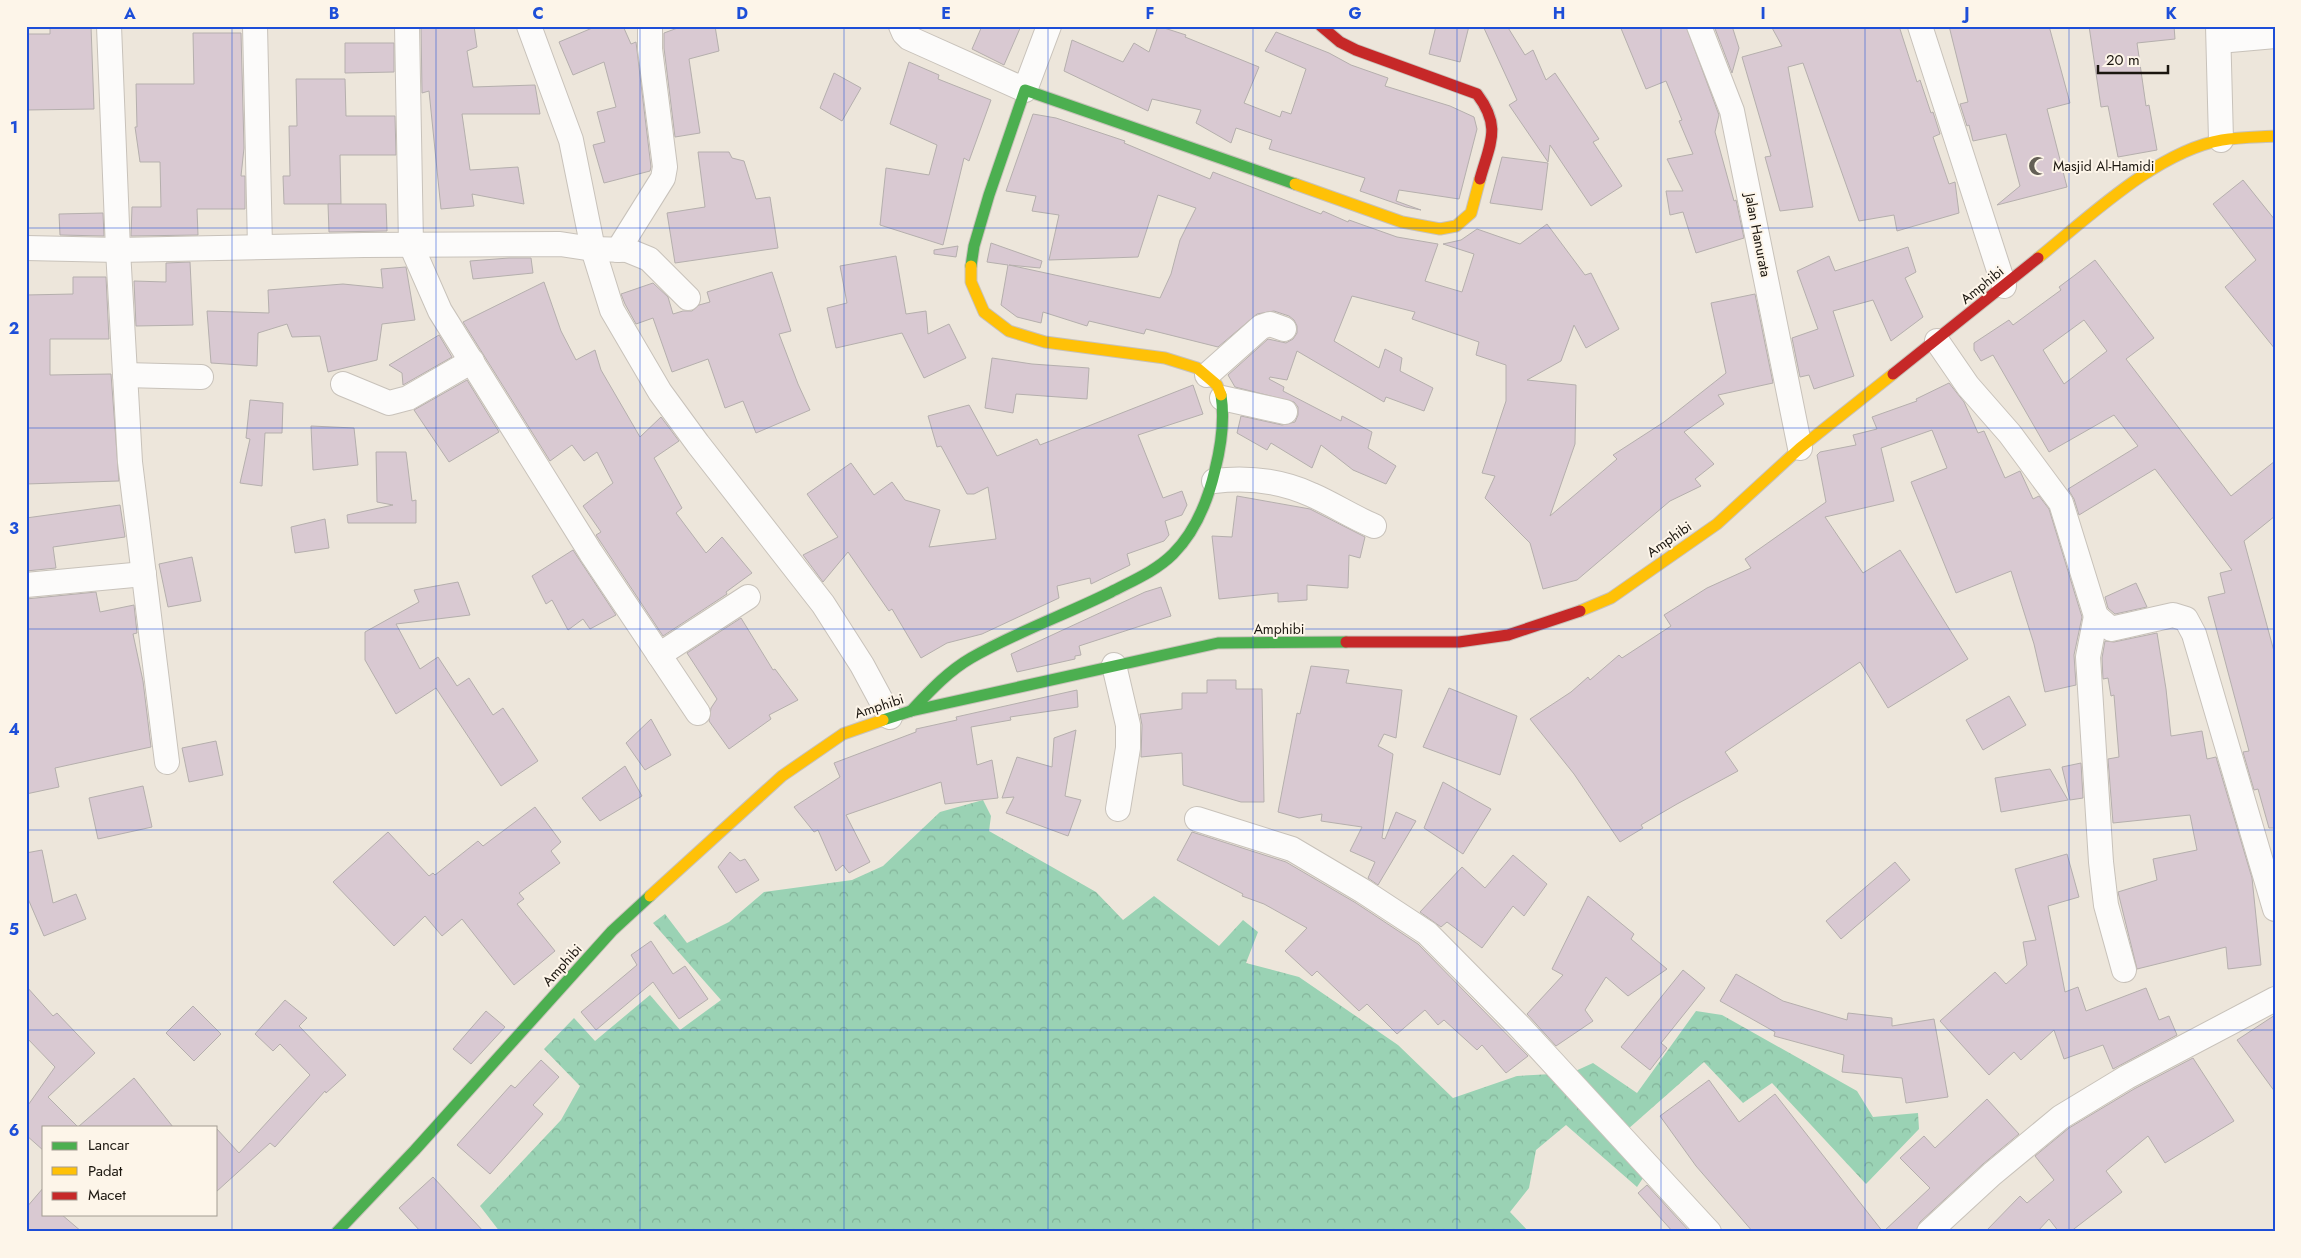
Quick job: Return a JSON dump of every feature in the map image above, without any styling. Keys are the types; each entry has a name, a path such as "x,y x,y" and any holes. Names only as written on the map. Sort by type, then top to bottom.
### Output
{"main road":[{"path":"900,714 968,659 1026,630 1091,602 1150,572 1172,554 1193,528 1214,480 1220,447 1222,398 1217,385 1199,367 1173,360 1072,347 1029,338 991,320 976,302 971,283 971,257 1002,151 1025,90 1402,222 1447,230 1463,223 1471,213 1491,141 1493,121 1488,109 1477,94 1356,50 1340,42 1321,26"},
{"name":"Amphibi","path":"338,1232 415,1150 612,931 782,776 843,734 900,714 1218,643 1459,642 1508,636 1549,623 1611,598 1717,524 1800,448 1937,341 2137,179 2186,151 2221,140 2275,136"}],"street":[{"path":"109,26 118,250 130,462 167,762"},
{"path":"255,26 260,247"},
{"path":"407,26 411,245 440,311 591,553 698,713"},
{"path":"529,26 571,140 593,249 612,310 660,392 822,604 862,665 900,714"},
{"path":"618,250 663,178 665,167 650,48 650,26"},
{"path":"901,26 909,38 1025,90 1049,26"},
{"name":"Jalan Hanurata","path":"1699,26 1732,111 1800,448"},
{"path":"1920,26 2004,286"},
{"path":"2221,140 2218,34 2275,36"},
{"path":"26,248 118,250 560,244 593,249 627,250 649,259 688,298"},
{"path":"1206,375 1261,327 1270,324 1284,329"},
{"path":"1937,341 1968,386 2010,434 2061,503 2096,616 2088,657 2101,862 2106,905 2124,970"},
{"path":"343,384 389,404 408,398 472,362"},
{"path":"125,375 201,378"},
{"path":"1222,398 1285,412"},
{"path":"1214,480 1244,478 1280,483 1311,494 1352,517 1374,526"},
{"path":"26,585 144,574"},
{"path":"659,655 748,597"},
{"path":"2096,616 2111,629 2173,615 2186,619 2194,634 2275,909"},
{"path":"1114,665 1128,725 1128,748 1118,809"},
{"path":"1197,819 1292,849 1363,891 1427,934 1519,1026 1709,1232"},
{"path":"1929,1232 1992,1174 2061,1117 2127,1078 2275,1000"}],"green space":[{"path":"983,800 991,816 989,831 1096,892 1123,920 1154,896 1219,946 1243,920 1258,932 1246,963 1299,977 1398,1045 1453,1098 1517,1076 1571,1073 1593,1063 1637,1093 1696,1011 1722,1015 1857,1091 1873,1117 1918,1113 1919,1129 1866,1184 1772,1083 1743,1103 1704,1062 1619,1137 1647,1172 1637,1187 1566,1125 1536,1150 1529,1188 1510,1212 1529,1232 500,1232 480,1206 561,1120 580,1086 544,1049 574,1018 595,1041 650,995 680,1030 721,1000 653,923 665,914 687,943 729,922 764,892 852,880 883,866 940,812"}],"building":[{"path":"50,26 91,26 94,109 26,110 26,34 50,34"},
{"path":"421,26 474,26 477,47 467,51 473,87 535,85 540,114 462,114 470,170 518,167 524,204 472,194 474,206 441,209 429,91 422,93"},
{"path":"597,26 623,26 631,44 636,42 651,167 650,171 604,183 593,145 605,142 597,112 616,107 604,62 573,75 559,42"},
{"path":"683,26 715,26 719,51 689,59 700,133 675,137 664,48 664,33"},
{"path":"982,26 1021,26 1004,65 972,49"},
{"path":"1158,26 1186,35 1185,37 1259,67 1244,103 1280,117 1282,111 1291,114 1306,69 1265,51 1276,32 1329,53 1351,65 1388,78 1385,86 1450,106 1474,117 1477,129 1459,199 1399,190 1396,201 1421,210 1406,207 1360,191 1365,178 1269,149 1272,140 1236,128 1231,143 1196,123 1201,110 1152,99 1148,111 1064,71 1072,40 1123,62 1134,43 1149,52"},
{"path":"1436,26 1469,26 1460,62 1429,54"},
{"path":"1483,26 1507,26 1525,55 1533,50 1546,80 1555,73 1599,139 1593,142 1622,186 1591,206 1550,145 1548,162 1509,105 1517,100"},
{"path":"1620,26 1686,26 1719,115 1715,132 1734,201 1736,200 1744,238 1696,253 1683,212 1670,215 1666,191 1683,191 1667,159 1693,154 1679,121 1682,120 1666,81 1646,89"},
{"path":"1714,26 1732,26 1739,48 1732,73"},
{"path":"1771,26 1899,26 1917,82 1920,80 1931,113 1933,112 1940,134 1933,137 1949,184 1955,182 1959,213 1897,231 1894,215 1859,221 1803,63 1788,67 1813,207 1780,211 1765,157 1771,156 1742,57 1782,46"},
{"path":"1949,26 2049,26 2070,103 2047,109 2067,187 1997,205 2020,186 2006,134 1973,141 1969,125 1967,126 1960,104 1968,102"},
{"path":"2089,26 2174,26 2175,39 2137,43 2146,106 2149,105 2157,150 2118,157 2108,106 2101,107"},
{"path":"193,33 241,33 244,148 241,176 245,176 245,209 197,209 198,235 131,236 132,207 161,207 160,162 140,162 135,127 137,127 136,84 194,84"},
{"path":"345,43 394,43 394,72 345,73"},
{"path":"909,62 939,75 938,79 991,100 969,161 964,158 943,245 880,225 886,168 929,175 937,145 890,124"},
{"path":"834,73 861,88 842,121 820,108"},
{"path":"296,79 345,79 346,116 395,116 396,155 340,155 341,204 284,204 283,176 290,176 289,126 297,126"},
{"path":"1033,114 1056,118 1125,141 1124,143 1210,179 1213,172 1321,214 1323,211 1348,222 1349,220 1397,237 1438,244 1425,281 1462,292 1474,254 1443,244 1461,240 1477,229 1520,244 1547,224 1585,275 1591,273 1619,329 1586,348 1574,325 1561,361 1527,380 1576,385 1575,444 1550,516 1617,459 1613,455 1664,422 1726,373 1711,303 1755,294 1773,383 1718,395 1724,404 1684,432 1714,464 1695,479 1701,486 1670,501 1577,580 1543,589 1530,543 1485,498 1495,476 1482,473 1506,401 1506,365 1476,355 1479,342 1412,319 1415,312 1352,296 1334,341 1379,368 1385,349 1402,358 1400,371 1433,388 1424,411 1386,397 1384,402 1297,351 1287,380 1270,377 1269,379 1284,387 1283,391 1341,421 1342,416 1372,432 1368,448 1396,466 1386,484 1353,470 1321,445 1312,468 1271,443 1267,450 1237,433 1241,416 1282,425 1295,422 1298,415 1298,407 1294,402 1235,387 1228,375 1268,339 1286,343 1293,339 1297,333 1297,326 1289,316 1274,311 1257,314 1218,347 1146,329 1144,334 1089,321 1087,326 1043,312 1041,323 1017,317 1001,305 1008,265 987,262 991,243 1042,261 1040,268 1009,265 1160,298 1171,274 1180,240 1196,208 1158,195 1138,257 1049,260 1059,215 1032,211 1036,196 1006,191"},
{"path":"698,152 729,152 732,158 744,161 756,199 770,197 778,248 675,263 667,213 705,207"},
{"path":"1502,157 1548,163 1542,210 1490,203"},
{"path":"2243,180 2275,220 2275,349 2225,287 2256,260 2213,204"},
{"path":"328,204 386,204 387,231 329,232"},
{"path":"103,213 104,236 60,235 59,214"},
{"path":"958,246 956,257 934,254 934,250"},
{"path":"1908,247 1916,272 1905,278 1923,317 1891,341 1873,300 1833,311 1854,376 1814,389 1809,375 1800,377 1792,338 1818,329 1797,271 1829,256 1835,271"},
{"path":"896,256 906,314 926,311 928,334 949,324 966,358 924,378 902,333 836,348 827,308 847,303 840,266"},
{"path":"531,258 533,273 473,279 470,261"},
{"path":"2095,260 2154,338 2126,359 2231,496 2275,461 2275,516 2244,541 2275,655 2275,828 2269,828 2258,789 2254,790 2243,752 2249,751 2208,597 2225,593 2220,573 2232,570 2155,469 2079,515 2074,499 2068,489 2138,446 2114,415 2049,452 1993,355 1981,361 1974,350 1974,343 2009,320 2013,325 2061,290 2059,287","holes":["2084,320 2107,351 2064,384 2043,350"]},
{"path":"190,262 193,325 136,326 134,281 166,282 166,263"},
{"path":"406,267 415,320 382,324 377,360 328,372 320,336 292,337 287,324 258,333 257,366 211,363 207,311 269,313 268,290 343,284 383,288 381,269"},
{"path":"772,272 791,331 779,334 810,410 756,433 743,401 725,408 708,359 672,372 653,318 636,324 621,294 653,283 668,297 673,314 692,311 699,305 710,302 707,292"},
{"path":"73,277 106,277 109,339 50,339 50,375 111,374 119,481 26,484 26,295 73,294"},
{"path":"544,282 561,331 576,360 595,350 601,370 640,437 661,417 679,441 654,458 682,508 676,513 706,553 722,537 752,573 726,592 727,594 663,636 596,535 601,532 583,506 613,483 597,452 584,461 572,445 550,461 463,322"},
{"path":"439,335 452,357 403,385 402,373 389,365"},
{"path":"992,358 1032,364 1089,368 1087,399 1016,394 1013,413 985,408"},
{"path":"467,380 499,432 449,462 414,410"},
{"path":"1949,383 1964,402 1978,433 1984,431 2005,478 2020,471 2033,499 2039,496 2049,509 2082,617 2074,655 2076,685 2045,692 2034,644 2011,571 1956,593 1911,482 1947,468 1932,430 1881,448 1894,501 1825,517 1863,573 1900,550 1968,659 1888,708 1860,662 1725,752 1738,771 1641,825 1643,828 1620,842 1574,774 1530,719 1571,692 1588,677 1590,680 1619,655 1622,658 1671,626 1664,615 1707,588 1751,568 1745,559 1826,502 1817,455 1820,452 1856,445 1853,435 1877,429 1872,417 1917,401 1916,399"},
{"path":"1193,385 1203,414 1138,435 1163,498 1182,491 1187,505 1182,515 1165,521 1169,535 1164,541 1127,554 1130,565 1091,584 1090,578 1057,586 1059,598 982,634 947,643 921,658 892,609 889,611 848,552 823,582 803,555 838,537 807,494 851,463 874,495 892,482 905,500 940,510 929,547 996,539 988,487 974,494 967,494 941,446 937,447 928,416 969,405 997,456 1037,439 1040,445"},
{"path":"250,400 283,403 282,433 265,433 262,486 240,483 250,439 246,438"},
{"path":"311,426 354,428 358,465 313,470"},
{"path":"376,452 406,452 412,501 416,500 416,523 348,523 347,515 393,505 377,502"},
{"path":"1237,496 1310,509 1365,537 1360,558 1349,555 1348,588 1307,585 1307,600 1278,602 1278,593 1219,599 1212,536 1232,537"},
{"path":"120,505 125,537 53,547 56,568 26,571 26,518"},
{"path":"325,519 329,548 295,553 291,527"},
{"path":"573,550 616,615 590,629 583,619 568,630 552,600 546,604 532,576"},
{"path":"192,557 201,601 168,607 159,564"},
{"path":"458,582 470,615 396,624 420,669 438,657 457,686 469,678 493,715 503,708 538,761 501,786 436,688 396,714 365,660 365,632 419,602 414,590"},
{"path":"2136,583 2147,607 2115,614 2108,608 2105,597"},
{"path":"1161,587 1171,616 1079,646 1081,655 1075,656 1075,659 1017,672 1011,654 1145,592"},
{"path":"96,592 100,612 134,605 137,633 133,634 143,681 151,747 55,768 59,787 26,794 26,599"},
{"path":"741,618 773,670 775,669 798,700 769,715 771,719 729,749 709,721 711,708 717,699 687,653"},
{"path":"2157,633 2171,736 2202,731 2207,759 2216,757 2252,878 2261,965 2228,969 2226,947 2137,969 2118,892 2157,880 2153,859 2197,850 2190,815 2113,823 2108,759 2119,757 2114,695 2111,696 2108,678 2103,679 2102,658 2105,641 2114,642"},
{"path":"1311,666 1349,670 1346,683 1402,690 1396,738 1384,734 1378,746 1393,754 1382,838 1385,839 1396,812 1416,821 1378,885 1368,878 1375,862 1350,851 1362,827 1321,821 1322,814 1299,818 1278,812 1297,713 1300,714"},
{"path":"1207,680 1236,680 1236,689 1262,689 1264,802 1241,802 1183,785 1182,753 1141,757 1142,725 1140,714 1182,709 1182,693 1207,693"},
{"path":"1449,688 1517,716 1500,775 1423,747"},
{"path":"1077,690 1078,707 1010,717 1011,720 971,727 977,765 992,760 998,798 945,804 941,782 846,815 870,862 849,873 843,865 836,871 818,830 814,832 794,807 840,777 834,763 916,732 916,729 957,720 956,717"},
{"path":"2009,696 2026,725 1983,750 1966,720"},
{"path":"651,719 671,755 645,770 626,743"},
{"path":"1076,730 1065,796 1081,800 1068,836 1006,813 1014,797 1002,798 1017,757 1052,767 1054,738"},
{"path":"216,741 223,775 189,782 182,748"},
{"path":"2081,763 2083,798 2070,800 2062,767"},
{"path":"625,766 642,796 600,821 582,798"},
{"path":"2050,769 2068,800 2001,812 1995,778"},
{"path":"1443,782 1491,809 1463,854 1424,828"},
{"path":"143,786 152,827 98,839 89,798"},
{"path":"535,807 561,842 551,851 560,863 519,893 524,899 517,904 555,951 514,985 462,919 442,936 425,916 394,946 333,882 388,832 429,876 433,873 435,875 478,841 483,846"},
{"path":"1192,832 1286,862 1356,903 1418,944 1528,1056 1506,1073 1482,1045 1477,1050 1444,1020 1438,1025 1425,1010 1397,1034 1367,1004 1359,1011 1317,971 1312,976 1285,951 1307,928 1264,904 1242,896 1243,894 1177,860"},
{"path":"42,850 53,903 76,894 86,919 44,936 26,894 26,853"},
{"path":"730,852 740,861 745,859 759,880 736,893 718,867"},
{"path":"2067,854 2079,897 2048,906 2065,992 2078,987 2086,1011 2146,988 2159,1020 2169,1016 2177,1035 2113,1069 2103,1045 2064,1059 2054,1030 2021,1060 2014,1052 1989,1075 1940,1021 1995,972 2006,984 2027,965 2023,942 2036,940 2015,869"},
{"path":"1513,855 1547,884 1524,916 1513,906 1482,948 1447,922 1441,927 1420,912 1462,867 1485,888"},
{"path":"1895,862 1910,880 1841,939 1826,921"},
{"path":"1588,896 1634,934 1631,939 1667,969 1628,996 1606,977 1585,1010 1593,1021 1556,1046 1527,1014 1563,975 1552,969"},
{"path":"651,941 673,974 685,966 708,999 679,1019 653,982 596,1030 581,1012 637,965 631,955"},
{"path":"1683,970 1705,988 1661,1043 1667,1048 1650,1070 1621,1047"},
{"path":"1736,974 1783,1001 1847,1020 1848,1013 1892,1018 1892,1026 1934,1019 1948,1097 1906,1103 1902,1078 1842,1072 1844,1055 1774,1036 1775,1032 1720,1001"},
{"path":"26,986 53,1016 57,1013 95,1053 48,1097 77,1126 42,1126 42,1149 26,1135 26,1108 55,1067 26,1037"},
{"path":"285,1000 307,1018 299,1026 346,1075 326,1093 325,1091 275,1147 270,1143 218,1190 218,1130 239,1153 310,1075 280,1044 273,1051 255,1034"},
{"path":"193,1006 221,1034 194,1061 166,1033"},
{"path":"486,1011 505,1027 471,1064 453,1049"},
{"path":"2275,1015 2275,1092 2237,1040"},
{"path":"2193,1058 2234,1121 2165,1163 2148,1136 2106,1171 2122,1192 2070,1232 2059,1232 2049,1219 2037,1232 1985,1232 2020,1196 2027,1203 2054,1180 2035,1156 2069,1128 2134,1089"},
{"path":"541,1060 559,1077 533,1105 543,1114 490,1174 457,1145 511,1085 515,1088"},
{"path":"134,1078 172,1126 79,1126"},
{"path":"1709,1080 1739,1122 1775,1094 1883,1232 1753,1232 1696,1166 1660,1116"},
{"path":"1987,1099 2019,1134 1920,1222 1916,1232 1883,1232 1930,1188 1900,1158 1924,1136 1935,1148"},
{"path":"433,1177 484,1232 421,1232 399,1208"},
{"path":"1647,1185 1690,1232 1673,1232 1638,1193"},
{"path":"42,1189 42,1216 63,1216 82,1232 26,1232 26,1208"}],"traffic: fast":[{"path":"971,266 974,246 989,195 1025,90 1295,184"},
{"path":"911,711 946,676 971,658 1005,640 1135,580 1159,566 1173,554 1188,536 1200,515 1212,481 1222,433 1221,395"},
{"path":"883,720 911,711 1218,643 1346,642"},
{"path":"337,1232 415,1150 612,931 650,896"}],"traffic: slow":[{"path":"2038,258 2124,188 2173,157 2197,147 2222,140 2275,136"},
{"path":"1295,184 1402,222 1440,229 1456,226 1471,213 1480,179"},
{"path":"971,266 971,282 984,312 1009,331 1045,342 1165,358 1197,368 1217,385 1221,395"},
{"path":"1580,611 1611,598 1717,524 1800,448 1893,374"},
{"path":"650,896 782,776 843,734 883,720"}],"traffic: jam":[{"path":"1321,26 1340,42 1356,50 1477,94 1485,106 1492,126 1490,145 1480,179"},
{"path":"1893,374 2038,258"},
{"path":"1346,642 1459,642 1508,635 1580,611"}],"place":[{"name":"Masjid Al-Hamidi","path":"2038,166"}]}
